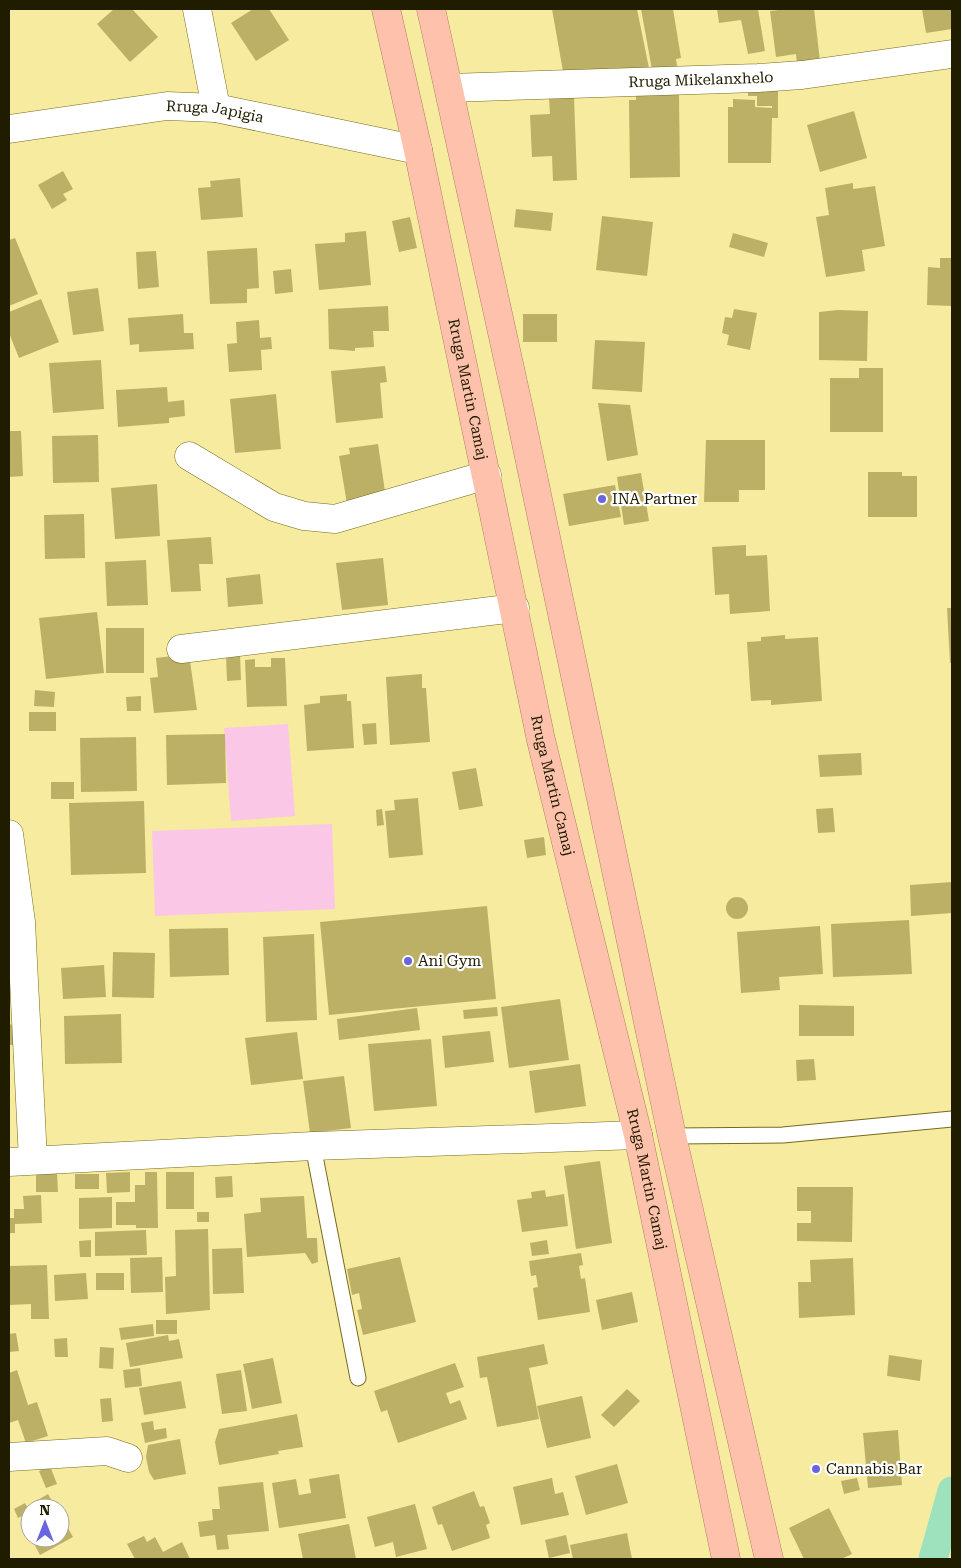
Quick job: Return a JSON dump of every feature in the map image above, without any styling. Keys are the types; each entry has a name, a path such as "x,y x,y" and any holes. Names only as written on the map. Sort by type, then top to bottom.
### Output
{"highway":[{"name":"Rruga Martin Camaj","path":"386,9 487,475 541,740 638,1135 726,1559"},
{"path":"431,9 520,414 672,1136 769,1559"}],"street":[{"path":"196,9 216,108"},
{"name":"Rruga Mikelanxhelo","path":"448,88 758,78 802,75 952,54"},
{"name":"Rruga Japigia","path":"9,129 167,106 216,108 418,150"},
{"path":"190,456 274,507 304,516 335,519 487,475"},
{"path":"181,648 515,608"},
{"path":"9,834 21,922 21,1161 313,1146 638,1135"},
{"path":"9,1458 107,1451 128,1458"}],"lane":[{"path":"672,1136 783,1135 952,1119"},
{"path":"313,1146 358,1378"}],"shaded area":[{"path":"288,724 295,816 231,821 224,728"},
{"path":"332,824 335,909 155,916 152,831"}],"building":[{"path":"114,9 132,9 158,37 130,62 97,24"},
{"path":"253,9 269,9 289,40 256,61 231,23"},
{"path":"552,9 637,9 651,78 565,83"},
{"path":"641,9 673,9 681,58 676,59 678,71 653,75"},
{"path":"717,9 758,9 765,51 748,54 741,20 719,23"},
{"path":"814,9 820,61 797,63 796,54 776,57 770,11"},
{"path":"922,9 952,9 952,29 926,33"},
{"path":"748,89 778,89 778,118 772,118 771,163 728,163 728,107 733,107 733,99 755,100 755,107 772,108 772,106 757,106 757,96 748,96"},
{"path":"636,94 679,94 680,177 630,178 629,100 636,100"},
{"path":"574,97 577,180 553,181 552,156 532,157 530,115 550,114 549,98"},
{"path":"854,111 867,158 820,172 807,125"},
{"path":"63,171 73,189 63,194 67,200 52,209 38,185"},
{"path":"240,178 243,217 201,220 198,188 211,187 210,181"},
{"path":"853,183 853,189 875,186 885,246 862,250 865,271 826,277 816,217 829,215 825,188"},
{"path":"516,209 553,213 551,231 514,227"},
{"path":"602,216 653,222 647,276 596,270"},
{"path":"410,217 417,248 399,252 392,221"},
{"path":"366,231 371,285 319,290 315,244 345,242 345,233"},
{"path":"733,233 768,243 764,257 729,247"},
{"path":"15,238 38,294 9,306 9,240"},
{"path":"257,248 259,288 247,289 247,303 210,304 207,251"},
{"path":"156,251 159,287 138,289 136,252"},
{"path":"940,258 952,258 952,306 927,305 928,267 940,268"},
{"path":"291,269 293,292 275,294 273,271"},
{"path":"98,288 104,331 73,335 67,292"},
{"path":"41,299 59,342 19,358 9,333 9,312"},
{"path":"388,306 389,331 373,331 374,347 355,348 355,351 329,349 328,309"},
{"path":"734,309 757,313 750,350 727,345 729,335 722,333 725,317 732,318"},
{"path":"838,310 868,311 867,361 819,360 819,312"},
{"path":"183,314 184,333 193,333 194,349 139,352 139,344 130,345 128,318"},
{"path":"523,314 557,314 557,342 523,342"},
{"path":"259,320 260,338 271,337 272,349 261,350 262,370 229,372 227,344 237,343 236,322"},
{"path":"595,340 645,342 642,392 592,389"},
{"path":"101,360 104,409 53,413 49,363"},
{"path":"385,366 387,382 380,383 383,418 336,423 331,371"},
{"path":"859,368 883,368 883,432 830,432 830,378 859,378"},
{"path":"167,387 168,402 184,400 185,416 169,418 169,423 118,427 116,390"},
{"path":"276,394 281,449 235,453 230,399"},
{"path":"598,403 630,405 638,455 607,461"},
{"path":"9,431 21,431 23,476 9,477"},
{"path":"98,435 99,482 53,483 52,436"},
{"path":"706,440 765,440 765,490 739,490 739,502 704,502"},
{"path":"378,444 386,498 347,504 339,456 350,454 349,448"},
{"path":"868,472 902,472 902,476 917,476 917,517 868,517"},
{"path":"641,473 649,521 624,525 617,477"},
{"path":"157,484 160,536 115,539 111,488"},
{"path":"615,485 621,517 569,526 563,494"},
{"path":"84,514 85,558 45,559 44,515"},
{"path":"211,537 213,564 199,564 201,591 171,592 167,540"},
{"path":"746,545 746,556 767,555 770,611 730,614 729,594 715,595 712,547"},
{"path":"383,558 388,605 342,610 336,563"},
{"path":"146,560 148,605 107,606 105,562"},
{"path":"260,574 263,604 228,607 226,578"},
{"path":"947,608 952,608 952,663 950,663"},
{"path":"97,612 104,673 46,679 39,618"},
{"path":"106,628 144,628 144,673 106,673"},
{"path":"785,635 785,639 818,637 822,701 771,705 771,700 751,701 747,642 761,641 761,637"},
{"path":"189,654 197,710 154,713 150,678 158,677 156,658"},
{"path":"240,654 241,680 227,681 226,655"},
{"path":"271,658 285,658 287,706 247,707 245,660 255,659 255,667 271,667"},
{"path":"422,674 422,688 426,688 430,742 390,745 386,677"},
{"path":"35,690 55,692 54,707 34,706"},
{"path":"347,694 347,701 351,701 354,748 307,751 304,705 320,703 320,696"},
{"path":"141,696 141,711 127,711 126,697"},
{"path":"29,712 56,712 56,731 29,731"},
{"path":"376,723 377,744 364,745 362,724"},
{"path":"225,734 226,783 167,785 166,735"},
{"path":"136,737 137,791 81,792 80,738"},
{"path":"861,753 862,775 820,777 818,755"},
{"path":"476,768 483,806 459,810 452,772"},
{"path":"51,782 74,782 74,799 51,799"},
{"path":"418,798 423,855 389,858 385,811 395,810 394,800"},
{"path":"144,801 146,873 71,875 69,803"},
{"path":"833,808 835,832 818,833 816,809"},
{"path":"382,809 384,825 377,826 376,810"},
{"path":"544,837 546,855 527,858 524,840"},
{"path":"952,882 952,913 911,916 910,885"},
{"path":"737,897 745,900 748,908 745,916 737,919 729,916 726,908 729,900"},
{"name":"Ani Gym","path":"487,906 496,999 329,1015 320,922"},
{"path":"909,920 912,974 833,977 831,924"},
{"path":"820,926 823,974 779,977 780,990 741,993 737,932"},
{"path":"228,928 229,975 170,977 169,929"},
{"path":"314,934 317,1020 266,1022 263,937"},
{"path":"113,952 155,953 154,998 112,997"},
{"path":"104,965 106,997 63,999 61,968"},
{"path":"560,999 569,1060 509,1068 501,1007"},
{"path":"799,1005 854,1006 854,1036 799,1036"},
{"path":"497,1007 498,1016 464,1019 463,1010"},
{"path":"417,1008 420,1030 339,1040 337,1019"},
{"path":"121,1014 122,1063 65,1064 64,1016"},
{"path":"13,1024 14,1045 9,1045 9,1025"},
{"path":"490,1031 494,1062 445,1068 442,1036"},
{"path":"297,1032 303,1079 251,1085 245,1038"},
{"path":"431,1039 437,1106 374,1111 368,1044"},
{"path":"814,1059 816,1080 797,1081 796,1060"},
{"path":"580,1064 586,1106 535,1113 529,1071"},
{"path":"344,1076 351,1128 310,1133 303,1081"},
{"path":"600,1161 612,1243 576,1249 564,1166"},
{"path":"130,1172 130,1192 107,1193 106,1173"},
{"path":"145,1172 157,1172 158,1228 136,1228 136,1225 116,1225 116,1202 135,1202 135,1185 145,1185"},
{"path":"166,1172 194,1172 194,1209 166,1209"},
{"path":"36,1173 57,1173 58,1192 36,1192"},
{"path":"75,1174 99,1174 99,1189 75,1189"},
{"path":"232,1176 233,1197 216,1198 215,1177"},
{"path":"797,1187 853,1187 852,1242 797,1241 797,1223 811,1223 811,1211 797,1211"},
{"path":"545,1190 546,1197 564,1194 568,1226 522,1232 517,1200 532,1198 531,1192"},
{"path":"41,1195 42,1223 15,1224 15,1233 9,1233 9,1218 14,1218 14,1209 24,1209 23,1196"},
{"path":"304,1196 307,1238 317,1238 318,1262 312,1264 305,1253 247,1257 244,1214 261,1212 260,1198"},
{"path":"112,1197 112,1228 79,1229 79,1198"},
{"path":"197,1212 209,1212 209,1222 197,1222"},
{"path":"208,1229 210,1310 166,1314 165,1277 176,1276 175,1230"},
{"path":"146,1230 147,1255 95,1256 95,1232"},
{"path":"91,1240 91,1257 80,1257 79,1241"},
{"path":"547,1240 549,1254 532,1256 530,1243"},
{"path":"242,1248 244,1293 213,1294 212,1249"},
{"path":"581,1253 583,1265 579,1266 581,1279 585,1278 590,1312 538,1320 533,1288 538,1287 536,1275 531,1276 529,1261"},
{"path":"162,1257 163,1292 131,1293 130,1258"},
{"path":"400,1257 416,1322 363,1335 357,1310 362,1309 359,1293 352,1295 347,1269"},
{"path":"853,1258 855,1315 799,1318 798,1282 811,1282 810,1260"},
{"path":"47,1265 49,1319 31,1319 31,1304 10,1305 9,1266"},
{"path":"86,1273 88,1299 55,1301 54,1275"},
{"path":"96,1273 124,1273 124,1290 96,1290"},
{"path":"632,1292 638,1322 602,1330 596,1300"},
{"path":"156,1320 177,1320 177,1334 156,1334"},
{"path":"153,1324 154,1336 121,1340 119,1328"},
{"path":"16,1333 19,1351 9,1352 9,1334"},
{"path":"168,1335 169,1341 179,1339 183,1358 130,1367 126,1343"},
{"path":"67,1338 68,1357 55,1357 54,1339"},
{"path":"544,1344 548,1364 529,1368 539,1419 497,1427 487,1377 480,1378 477,1357"},
{"path":"100,1347 114,1348 113,1369 99,1368"},
{"path":"889,1355 922,1360 920,1381 887,1376"},
{"path":"273,1358 282,1403 252,1409 243,1364"},
{"path":"455,1363 464,1387 446,1393 450,1404 460,1400 467,1419 398,1443 387,1410 381,1412 374,1391"},
{"path":"140,1368 142,1386 125,1388 123,1370"},
{"path":"17,1370 28,1405 37,1402 48,1436 26,1443 18,1420 9,1423 9,1373"},
{"path":"241,1370 247,1411 222,1414 216,1374"},
{"path":"181,1381 186,1408 144,1415 139,1388"},
{"path":"627,1389 640,1401 614,1427 601,1415"},
{"path":"582,1396 591,1438 547,1448 537,1406"},
{"path":"111,1398 113,1421 102,1422 100,1399"},
{"path":"297,1414 303,1447 278,1451 279,1454 219,1465 215,1442 219,1429"},
{"path":"153,1421 154,1430 166,1428 167,1438 145,1443 141,1423"},
{"path":"898,1430 902,1485 868,1488 863,1433"},
{"path":"180,1439 186,1474 154,1480 149,1472 146,1457 148,1445"},
{"path":"617,1464 628,1503 586,1515 575,1476"},
{"path":"50,1466 57,1484 46,1488 39,1471"},
{"path":"339,1474 346,1518 279,1528 272,1483 296,1479 299,1495 311,1493 309,1479"},
{"path":"552,1478 555,1494 563,1492 569,1515 521,1525 513,1487"},
{"path":"857,1478 860,1490 844,1494 841,1481"},
{"path":"263,1482 269,1531 227,1535 229,1549 217,1550 215,1535 200,1537 198,1522 213,1520 212,1509 220,1509 218,1487"},
{"path":"474,1491 480,1507 484,1506 490,1523 486,1525 490,1538 452,1551 442,1524 438,1525 432,1507"},
{"path":"48,1494 50,1498 41,1498"},
{"path":"415,1504 427,1549 396,1557 393,1542 375,1547 367,1517"},
{"path":"20,1506 20,1517 18,1518 14,1509"},
{"path":"829,1508 852,1554 841,1559 804,1559 789,1528"},
{"path":"349,1524 356,1559 303,1559 298,1534"},
{"path":"627,1533 632,1559 573,1559 570,1545"},
{"path":"566,1535 570,1553 549,1558 545,1540"},
{"path":"144,1536 147,1542 155,1537 163,1552 182,1542 190,1559 135,1559 127,1544"},
{"path":"36,1548 53,1548 40,1555"}],"waterway":[{"path":"933,1559 952,1491"}],"place":[{"name":"INA Partner","path":"602,499"},
{"name":"Ani Gym","path":"408,961"},
{"name":"Cannabis Bar","path":"816,1469"}]}
